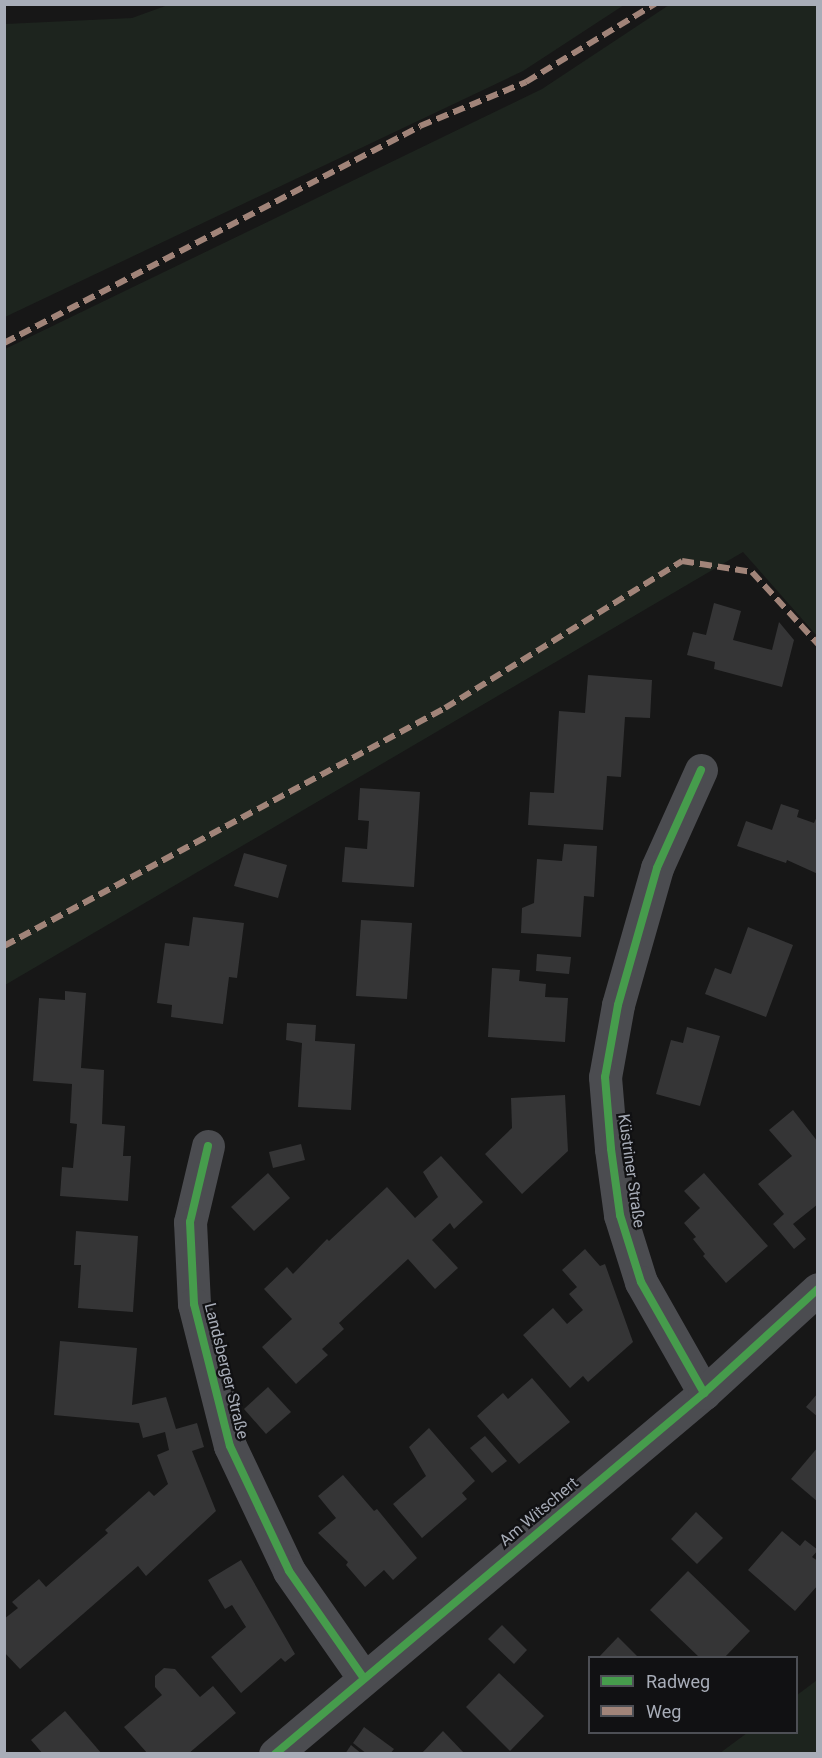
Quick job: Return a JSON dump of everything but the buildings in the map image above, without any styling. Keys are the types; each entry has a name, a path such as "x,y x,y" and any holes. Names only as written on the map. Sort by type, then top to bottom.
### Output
{"street":[{"name":"Küstriner Straße","path":"701,770 657,868 618,1005 605,1077 611,1149 620,1215 637,1271 704,1393"},
{"name":"Landsberger Straße","path":"208,1146 190,1222 194,1304 230,1446 289,1571 363,1677"},
{"name":"Am Witschert","path":"275,1754 363,1677 704,1393 818,1289"}],"shaded area":[{"path":"168,5 624,5 523,71 5,317 5,24 132,18"},
{"path":"669,5 817,5 817,636 743,552 5,985 5,349 542,89"},
{"path":"817,1680 817,1753 720,1753 746,1734 798,1734 798,1694"}],"marked path":[{"path":"4,343 420,126 526,82 655,4"},
{"path":"4,946 445,708 682,561 752,572 818,644"}],"cycle path":[{"path":"701,770 657,868 618,1005 605,1077 611,1149 620,1215 641,1282 704,1393"},
{"path":"208,1146 190,1222 194,1304 230,1446 289,1571 363,1677"},
{"path":"275,1754 704,1393 818,1289"}]}
